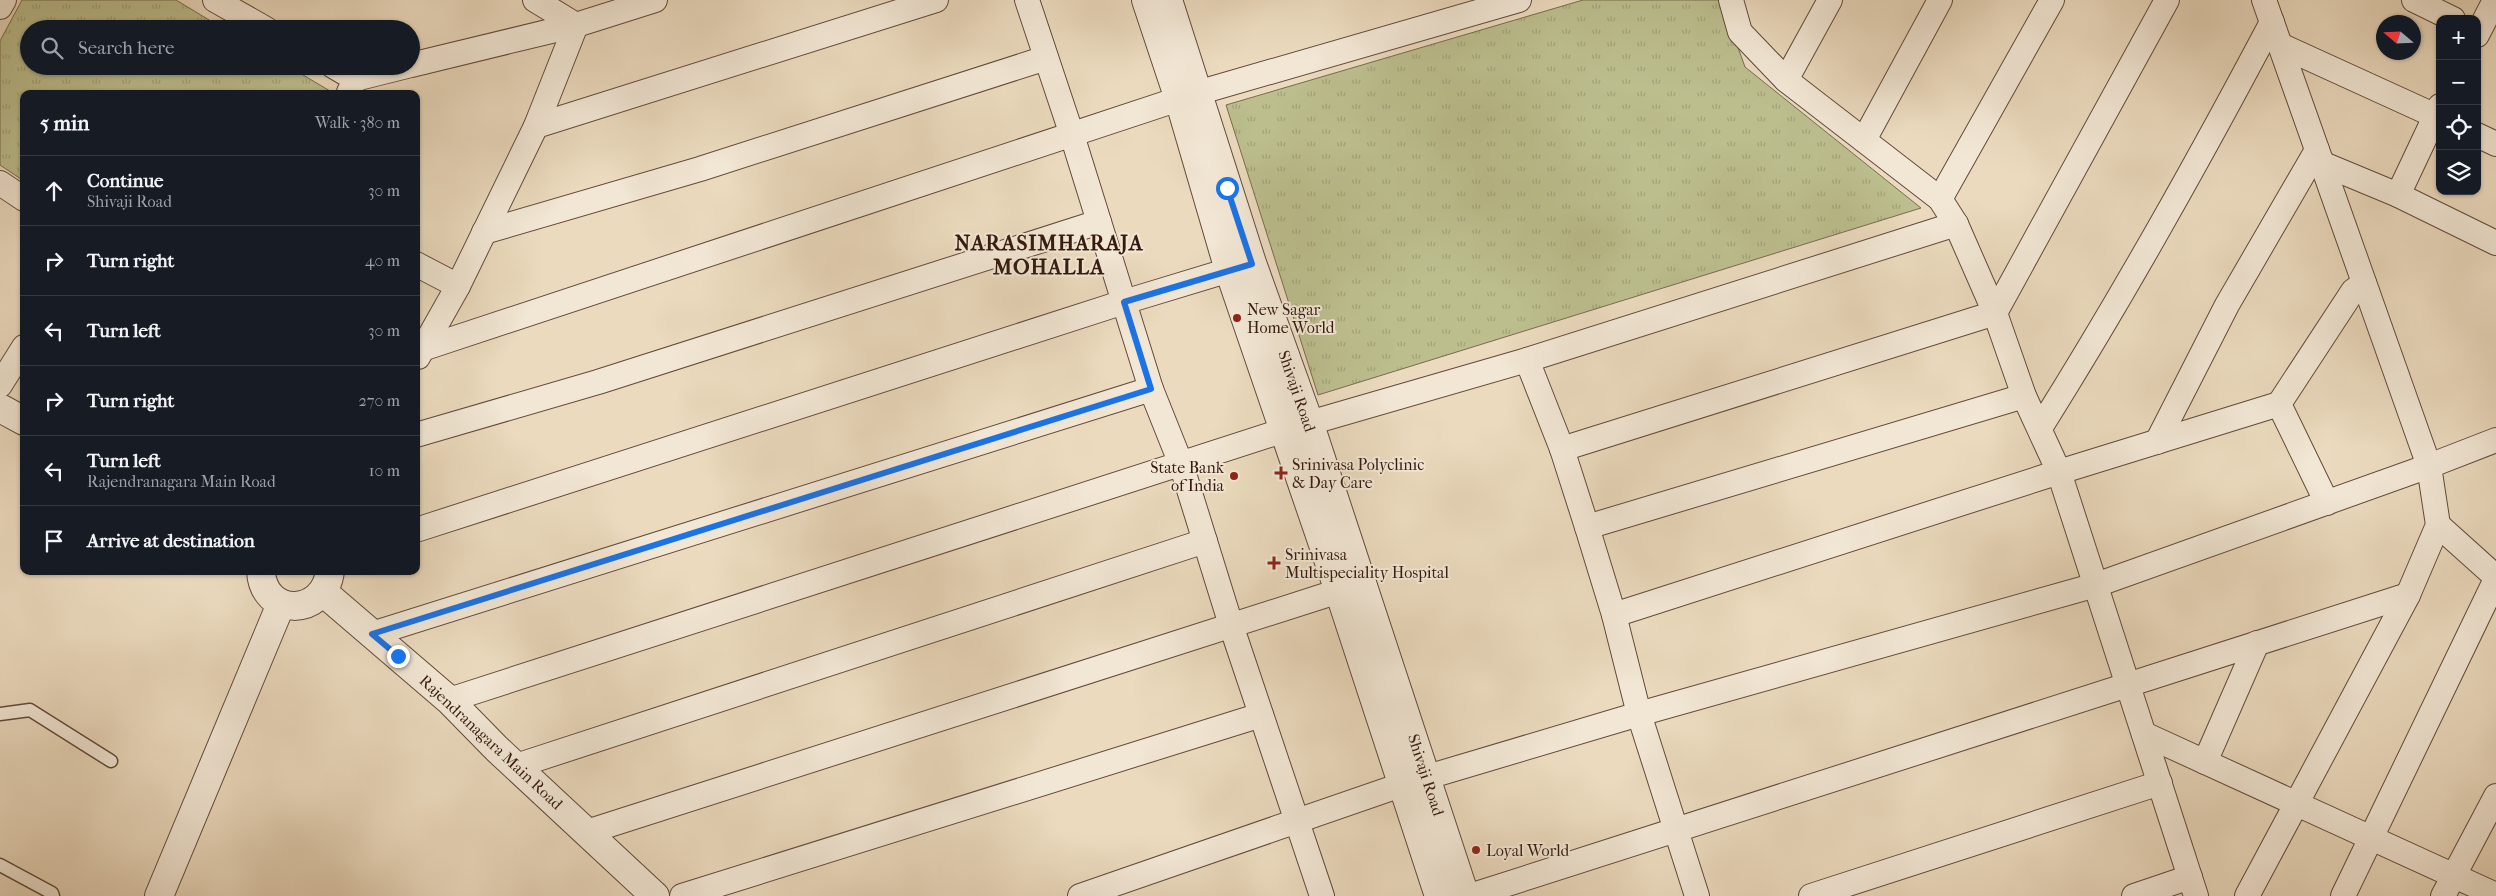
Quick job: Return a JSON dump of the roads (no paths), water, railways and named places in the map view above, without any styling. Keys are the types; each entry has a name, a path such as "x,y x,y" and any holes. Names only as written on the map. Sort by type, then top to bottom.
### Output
{"street":[{"path":"0,7 4,0"},
{"path":"215,0 250,20"},
{"path":"535,0 576,25"},
{"path":"420,63 576,25 655,0"},
{"path":"536,126 936,0"},
{"path":"1027,0 1072,134 1151,389 1181,464 1231,625 1322,896"},
{"path":"1146,0 1188,96"},
{"name":"Shivaji Road","path":"1168,0 1188,96 1240,267 1297,426 1415,781 1466,896"},
{"path":"420,355 1188,96 1518,0"},
{"path":"1731,0 1740,32 1786,80 1940,199 1956,224 1994,313 2024,396 2059,472 2193,887 2134,896"},
{"path":"1786,80 1830,0"},
{"path":"1864,140 1940,0"},
{"path":"1940,199 2052,0"},
{"path":"1562,449 1994,313 2167,0"},
{"path":"2414,0 2445,15"},
{"path":"2482,34 2495,0"},
{"path":"2247,896 2408,595 2438,525 2429,466 2280,46 2270,9"},
{"path":"2040,428 2092,345 2233,96 2270,9"},
{"path":"420,353 458,286 536,126 576,25"},
{"path":"2280,46 2436,112"},
{"path":"484,232 700,169 1046,58"},
{"path":"341,75 352,86 382,75"},
{"path":"2398,195 2436,117"},
{"path":"2481,137 2496,144"},
{"path":"2319,157 2496,243"},
{"path":"2156,442 2227,305 2319,157"},
{"path":"0,183 20,196"},
{"path":"420,434 598,382 1099,222"},
{"path":"449,700 1297,426 1527,360 1956,224"},
{"path":"420,266 458,286"},
{"path":"420,529 1124,302 1240,267"},
{"path":"1614,615 2059,472 2279,404 2353,291 2364,283"},
{"path":"0,385 20,353"},
{"path":"1527,360 1562,449 1587,527 1614,615 1640,714 1697,896"},
{"path":"372,634 1151,389"},
{"path":"1587,527 2024,396"},
{"path":"2279,404 2327,503"},
{"path":"0,408 20,419"},
{"path":"1297,426 1339,591 1415,781 1439,896"},
{"path":"1080,896 1296,820 1415,781 1640,714 2096,585 2327,503 2496,440"},
{"path":"2343,896 2496,578 2438,525"},
{"path":"516,766 1205,541"},
{"path":"262,575 265,588 281,604 293,607 315,600 326,582"},
{"name":"Rajendranagara Main Road","path":"326,582 372,634 449,700 516,766 655,896"},
{"path":"587,832 1339,591"},
{"path":"1470,896 2408,595"},
{"path":"159,896 281,604"},
{"path":"2205,762 2257,644"},
{"path":"682,896 1261,715"},
{"path":"2144,734 2454,874 2496,895"},
{"path":"1811,896 2160,783"},
{"path":"2443,896 2496,796"}],"lane":[{"path":"0,714 30,710 111,761"},
{"path":"0,865 52,893 53,896"}],"place":[{"name":"New Sagar Home World","path":"1237,318"},
{"name":"Srinivasa Polyclinic & Day Care","path":"1281,473"},
{"name":"State Bank of India","path":"1234,476"},
{"name":"Srinivasa Multispeciality Hospital","path":"1274,563"},
{"name":"Loyal World","path":"1476,850"}],"district":[{"name":"NARASIMHARAJA MOHALLA","path":"1049,255"}]}
